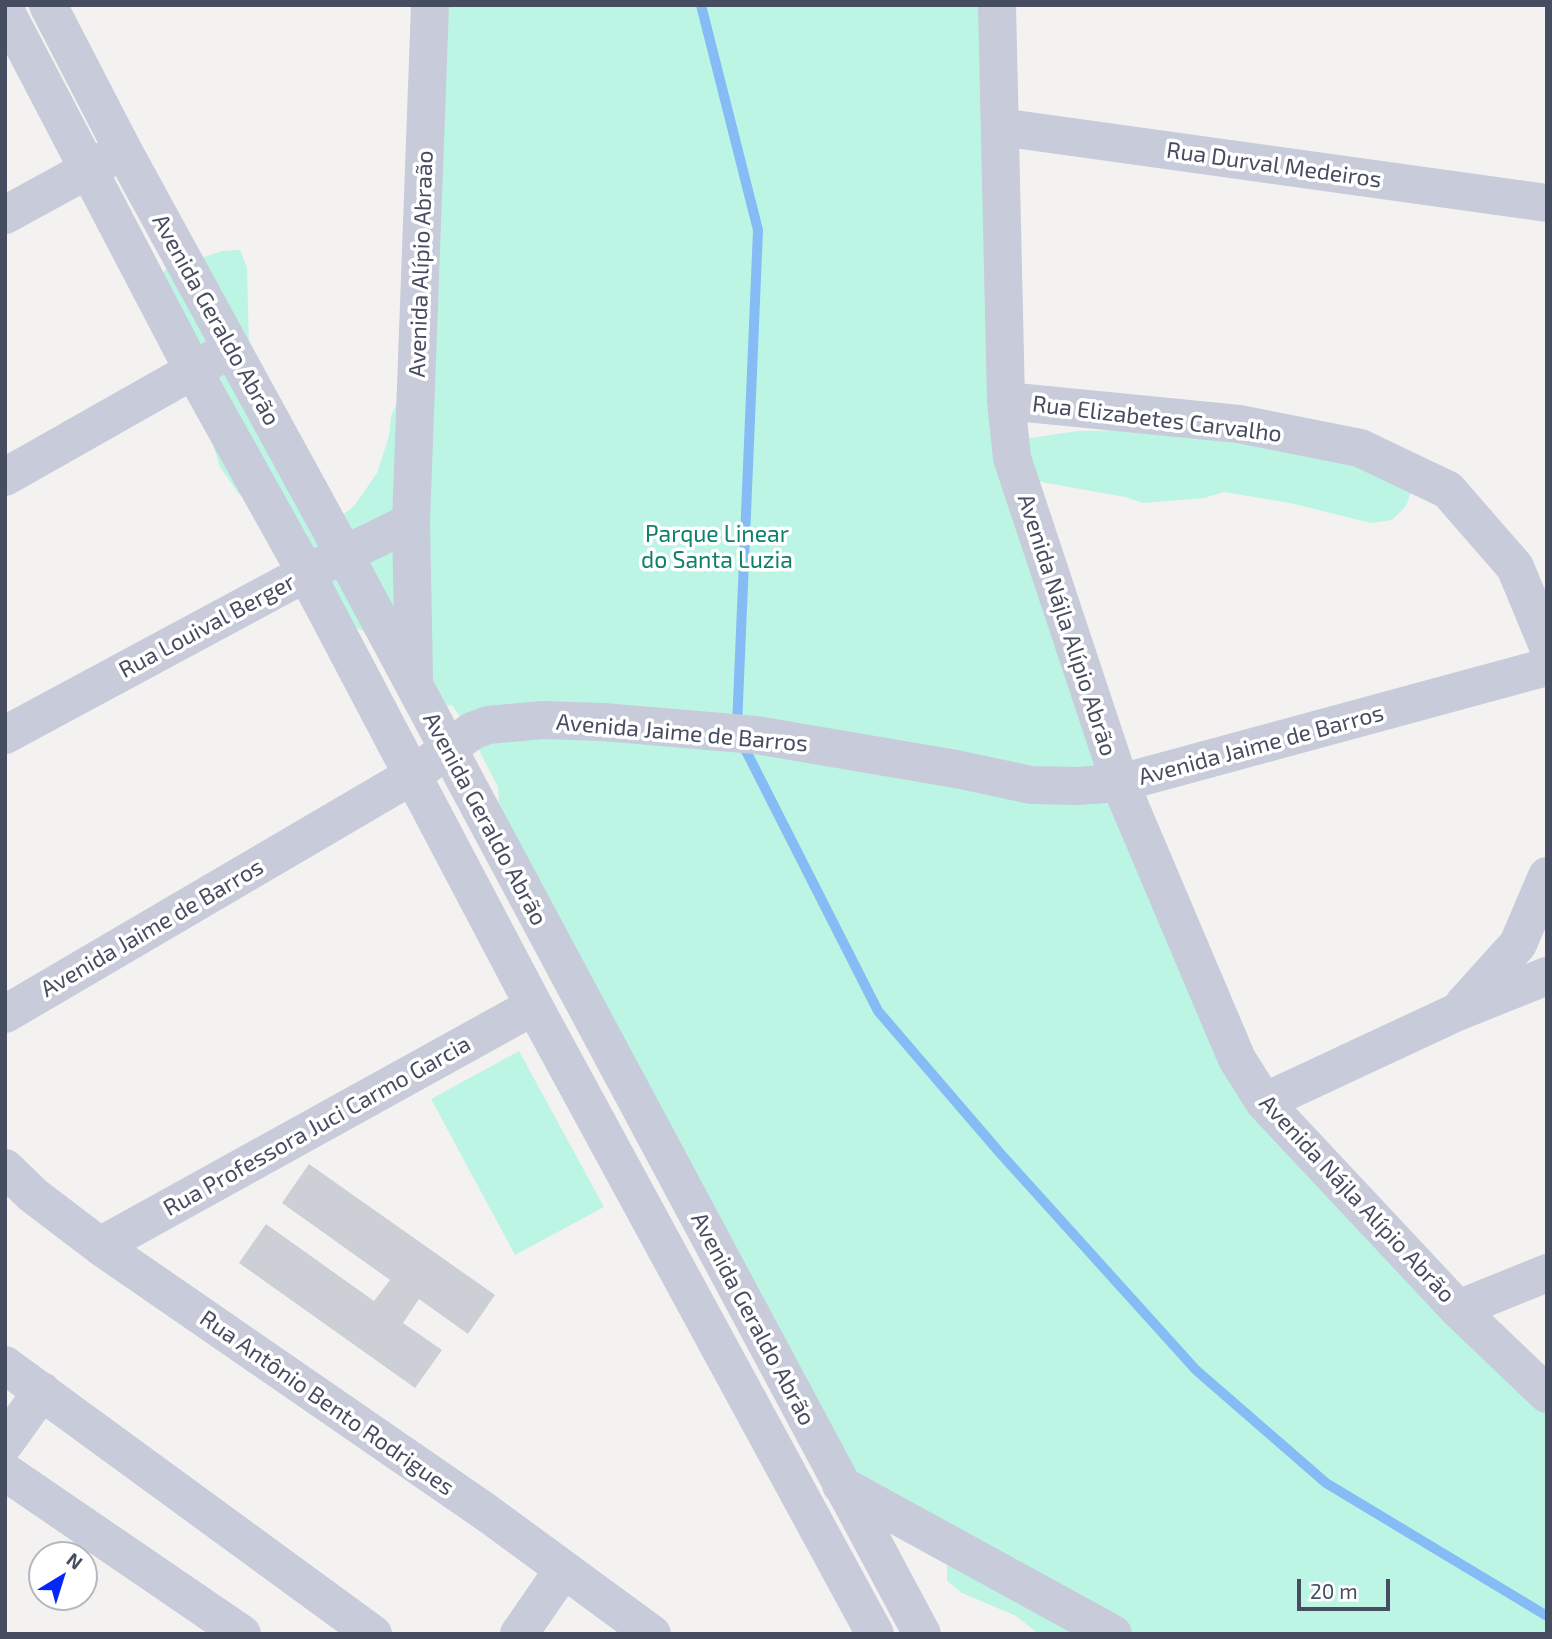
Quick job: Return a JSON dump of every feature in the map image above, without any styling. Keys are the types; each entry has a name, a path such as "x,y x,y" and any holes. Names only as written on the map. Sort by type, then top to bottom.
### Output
{"street":[{"name":"Avenida Geraldo Abrão","path":"48,5 123,150 344,554 922,1634"},
{"name":"Avenida Alípio Abraão","path":"414,686 411,522 430,5"},
{"name":"Avenida Nájla Alípio Abrão","path":"997,5 1006,401 1012,458 1119,783 1237,1059 1264,1102 1458,1309 1547,1394"},
{"name":"Avenida Geraldo Abrão","path":"5,10 193,370 306,573 534,1006 875,1634"},
{"name":"Rua Durval Medeiros","path":"1000,127 1547,203"},
{"path":"5,215 123,150"},
{"path":"5,477 232,349"},
{"name":"Rua Elizabetes Carvalho","path":"1006,401 1239,424 1360,448 1448,491 1515,567 1547,644"},
{"name":"Rua Louival Berger","path":"5,735 306,573 411,522"},
{"name":"Avenida Jaime de Barros","path":"5,1014 413,775 472,731 488,725 517,721 603,722 756,735 956,769 1031,785 1078,786 1119,783 1547,667"},
{"path":"1457,1012 1518,944 1547,876"},
{"path":"1264,1102 1457,1012 1547,976"},
{"name":"Rua Professora Juci Carmo Garcia","path":"100,1246 534,1006"},
{"name":"Rua Antônio Bento Rodrigues","path":"5,1168 33,1195 100,1246 487,1513 652,1634"},
{"path":"1458,1309 1547,1273"},
{"path":"5,1365 373,1634"},
{"path":"5,1443 43,1391"},
{"path":"5,1472 243,1634"},
{"path":"802,1497 842,1485 1113,1634"},
{"path":"519,1634 562,1570"}],"green space":[{"name":"Parque Linear do Santa Luzia","path":"430,5 997,5 1010,441 1077,431 1145,430 1310,444 1412,489 1406,506 1392,520 1371,523 1290,503 1224,492 1204,498 1143,503 1125,497 1019,478 1237,1059 1547,1394 1547,1634 1113,1634 842,1485 499,803 498,787 467,727 452,705 446,706 379,637 343,623 220,467 160,277 171,262 187,252 204,257 222,251 240,250 247,268 249,346 340,517 354,506 377,473 389,436 391,416 399,398"},
{"path":"519,1051 604,1207 515,1255 431,1099"},
{"path":"947,1562 1100,1634 1039,1634 1016,1616 962,1593 947,1581"}],"building":[{"path":"309,1164 495,1295 468,1334 419,1299 403,1323 442,1350 415,1388 239,1263 266,1224 374,1301 390,1280 282,1203"}],"waterway":[{"path":"701,5 758,230 737,726"},
{"path":"742,743 878,1011 1000,1153 1196,1370 1326,1483 1547,1616"}]}
